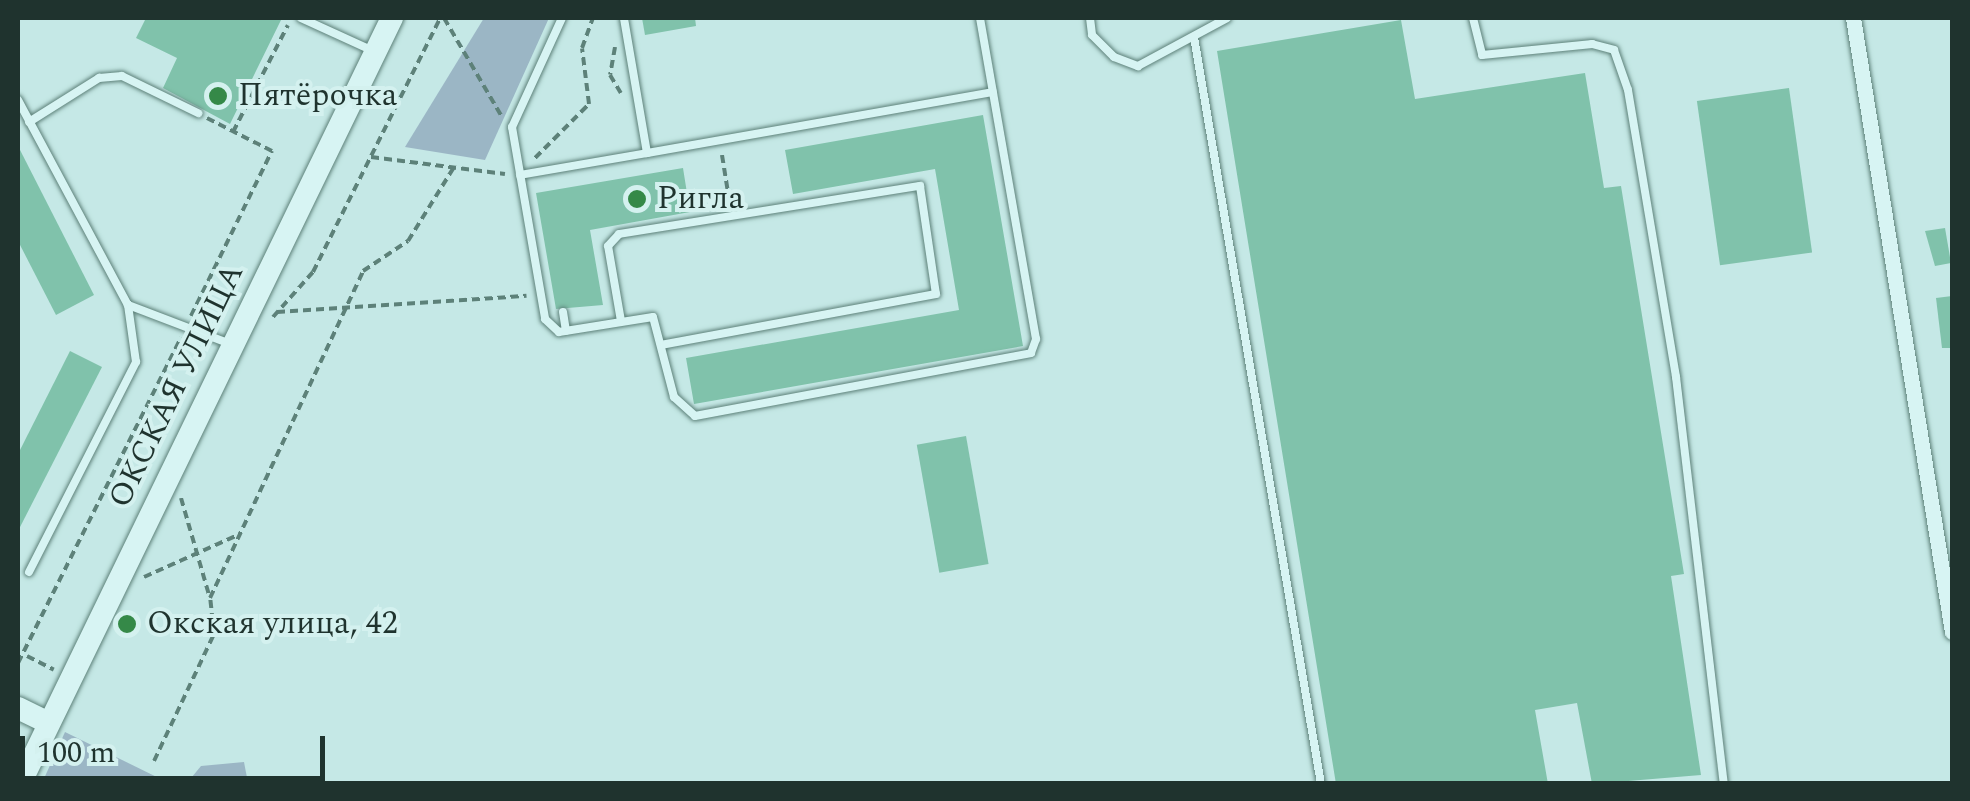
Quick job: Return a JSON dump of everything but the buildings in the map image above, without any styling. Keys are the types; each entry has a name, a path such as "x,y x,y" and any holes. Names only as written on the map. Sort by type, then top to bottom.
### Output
{"main road":[{"name":"ОКСКАЯ УЛИЦА","path":"20,784 57,728 234,345 392,18"},
{"path":"18,708 57,728"}],"street":[{"path":"1853,18 1952,632"}],"lane":[{"path":"301,18 375,52"},
{"path":"562,18 515,112 512,134 524,175 540,295 548,326 566,331 653,318 665,344 674,397 695,416 1026,357 1036,339 980,18"},
{"path":"624,18 647,153"},
{"path":"1090,18 1092,35 1114,57 1138,66 1227,18"},
{"path":"1473,18 1482,55 1592,44 1614,50 1628,90 1676,377 1728,781"},
{"path":"1194,36 1320,784"},
{"path":"29,122 99,78 122,76 198,113"},
{"path":"524,175 993,92"},
{"path":"18,100 128,304 136,362 29,572"},
{"path":"621,321 613,236 920,186 936,294 665,344"},
{"path":"128,304 234,345"},
{"path":"563,312 566,331"}],"path":[{"path":"234,132 292,18"},
{"path":"442,18 512,134"},
{"path":"442,18 370,157 524,175 544,141 576,124 590,104 582,48 593,18"},
{"path":"274,33 282,37"},
{"path":"18,663 272,151 198,113"},
{"path":"719,140 730,205"},
{"path":"210,598 363,270 426,220 454,168"},
{"path":"277,312 540,295"},
{"path":"154,761 214,634 210,598 180,494"},
{"path":"136,580 240,534"}],"shaded area":[{"path":"484,18 549,18 485,160 405,147"},
{"path":"65,732 169,783 42,783"},
{"path":"244,762 248,783 187,783 201,766"}],"place":[{"name":"Пятёрочка","path":"218,96"},
{"name":"Ригла","path":"637,199"},
{"name":"Окская улица, 42","path":"127,624"}]}
